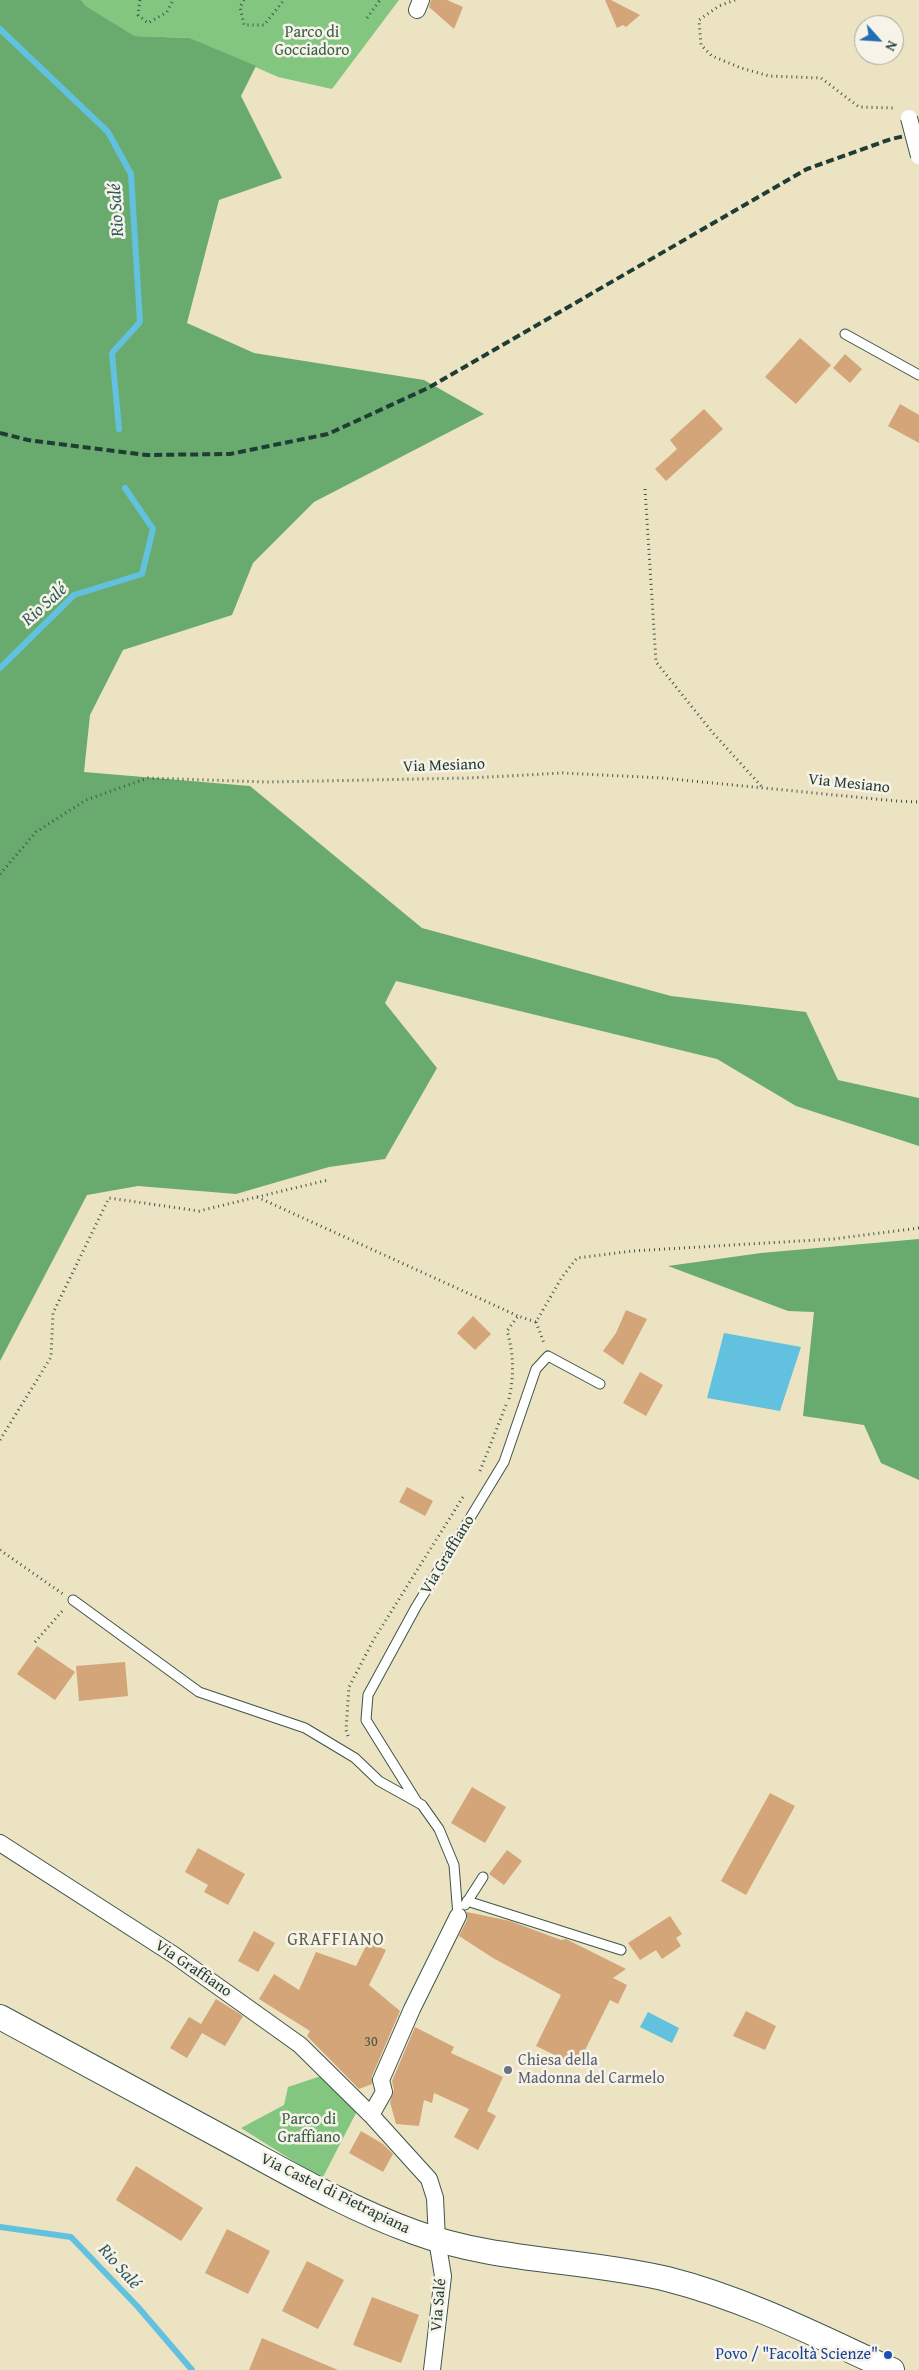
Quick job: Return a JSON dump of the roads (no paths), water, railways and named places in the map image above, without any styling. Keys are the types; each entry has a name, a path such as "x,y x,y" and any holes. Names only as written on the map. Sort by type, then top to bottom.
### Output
{"main road":[{"name":"Via Castel di Pietrapiana","path":"0,2017 302,2181 395,2224 437,2240 479,2250 616,2269 666,2279 704,2290 767,2312 892,2370"}],"street":[{"path":"909,118 919,156"},
{"name":"Via Graffiano","path":"0,1843 174,1955 269,2022 324,2067 429,2179 435,2198 437,2240"},
{"name":"Via Graffiano","path":"371,2115 384,2092 381,2080 458,1916"},
{"name":"Via Salé","path":"432,2370 443,2276 437,2240"}],"lane":[{"path":"845,334 919,375"},
{"name":"Via Graffiano","path":"417,1802 366,1720 368,1696 416,1608 504,1462 536,1369 548,1356 600,1384"},
{"name":"Via Graffiano","path":"73,1600 199,1692 305,1728 356,1758 379,1781 422,1806 439,1829 454,1865 458,1916"},
{"path":"458,1916 483,1877"},
{"path":"467,1901 621,1950"}],"water":[{"path":"724,1333 801,1347 780,1411 707,1398"},
{"path":"648,2012 679,2028 672,2043 640,2027"}],"waterway":[{"name":"Rio Salé","path":"0,29 108,132 131,174 140,322 112,353 119,429"},
{"name":"Rio Salé","path":"0,668 74,595 142,574 153,529 125,488"},
{"name":"Rio Salé","path":"0,2227 71,2237 138,2307 192,2370"}],"railway":[{"path":"0,433 28,440 147,455 230,454 328,434 428,388 807,169 891,139 919,133"}],"place":[{"name":"Chiesa della Madonna del Carmelo","path":"508,2070"},
{"name":"Povo / \"Facoltà Scienze\"","path":"888,2355"}],"district":[{"name":"GRAFFIANO","path":"336,1940"}],"park label":[{"name":"Parco di Gocciadoro","path":"312,42"},
{"name":"Parco di Graffiano","path":"309,2129"}]}
